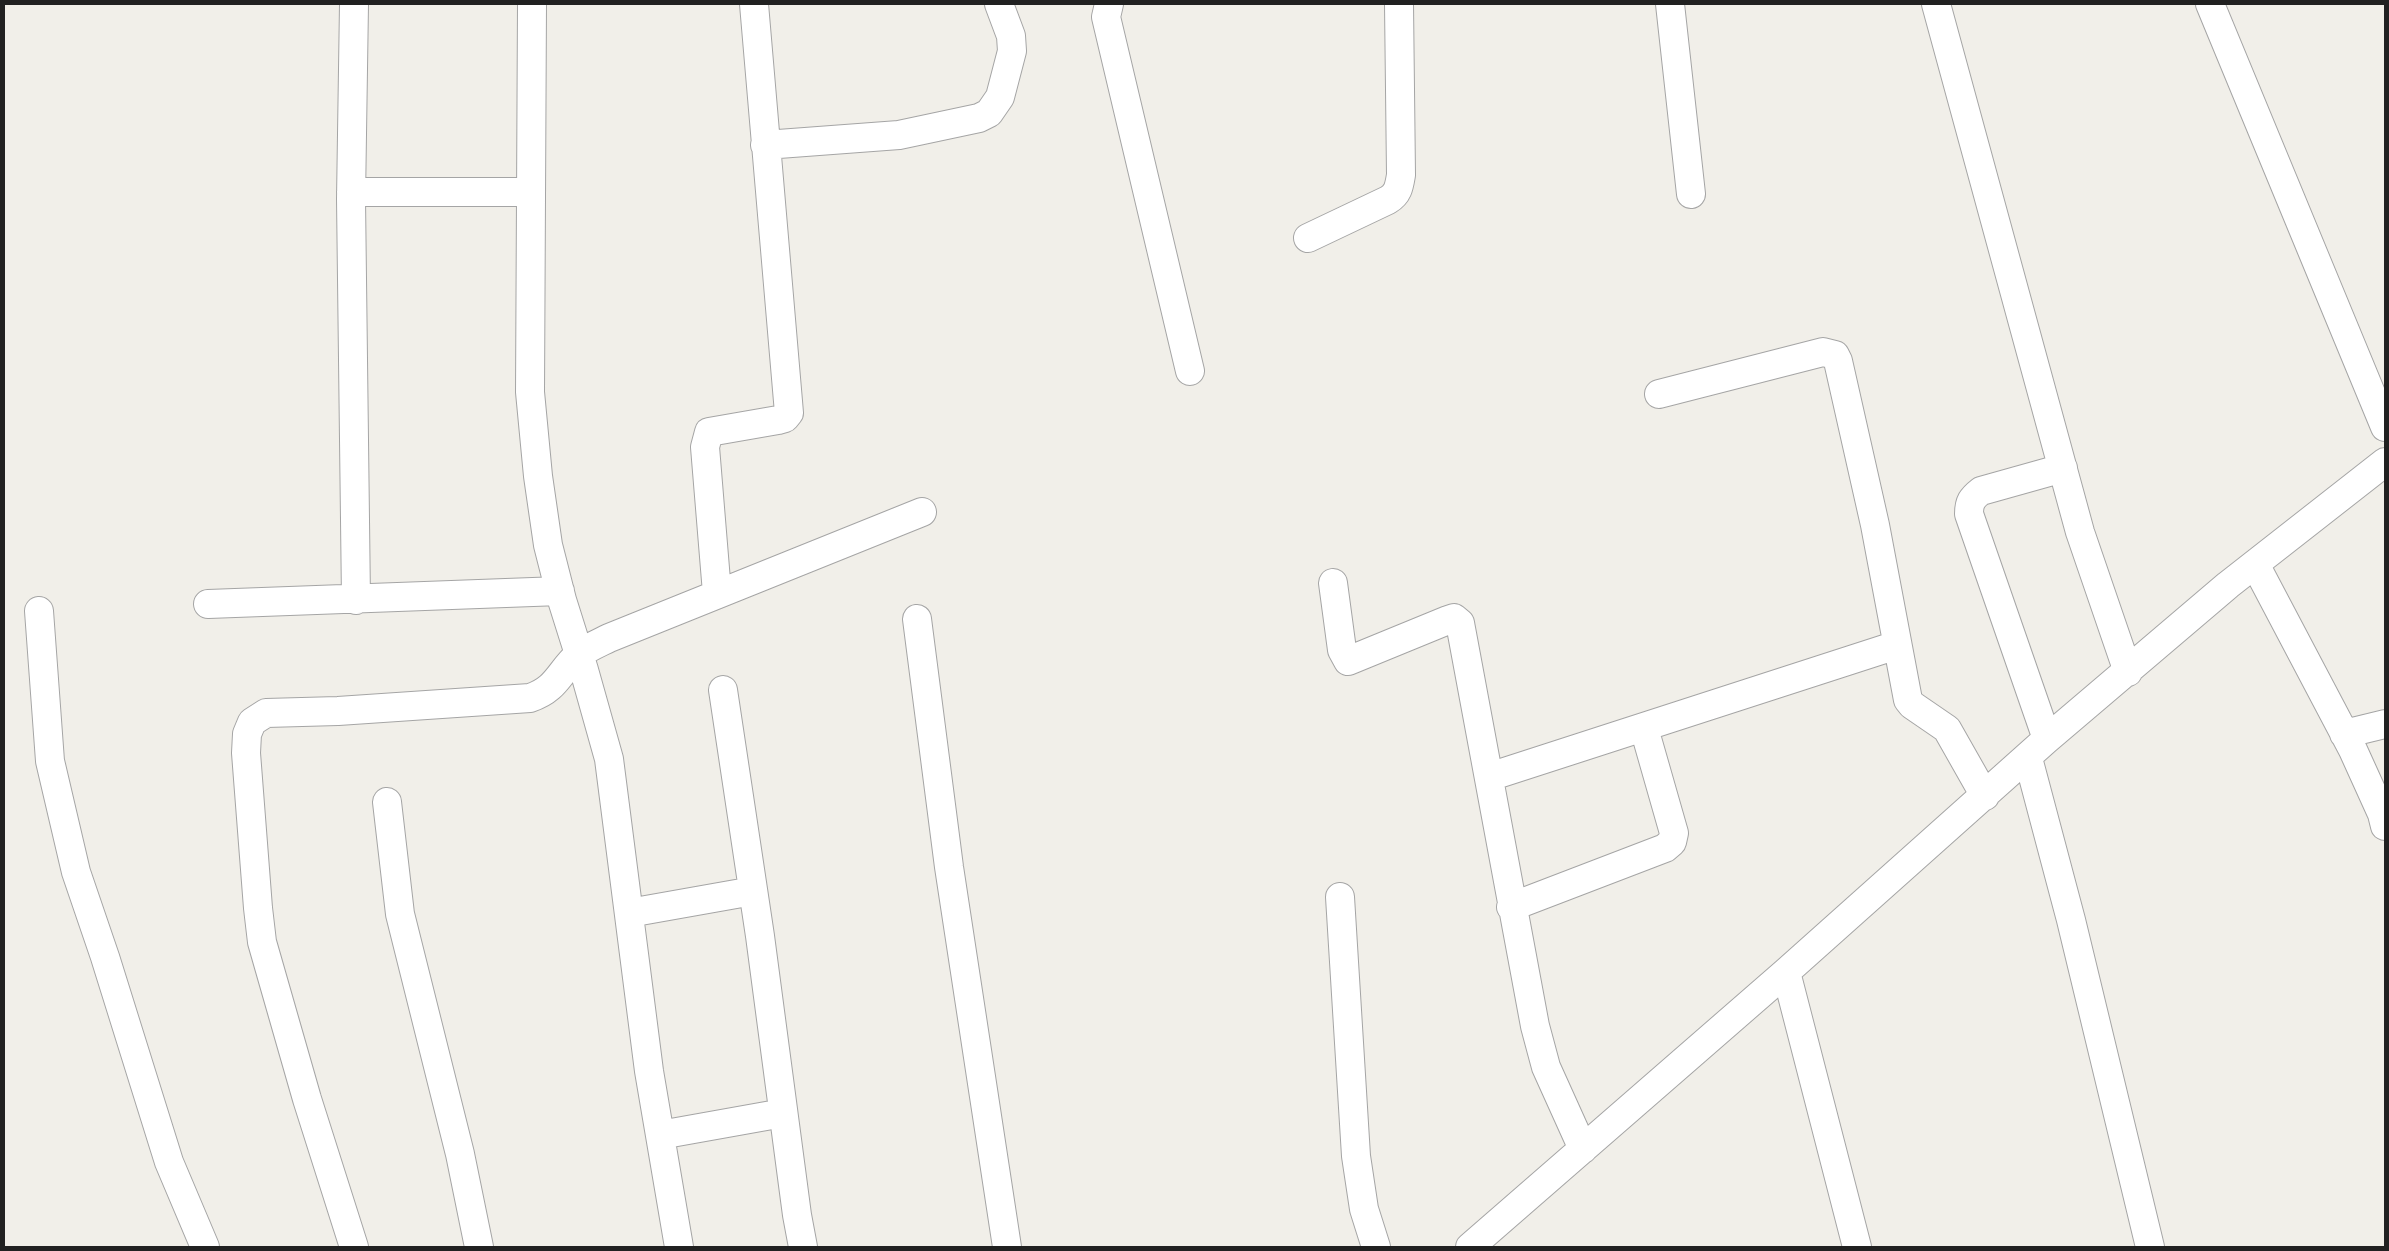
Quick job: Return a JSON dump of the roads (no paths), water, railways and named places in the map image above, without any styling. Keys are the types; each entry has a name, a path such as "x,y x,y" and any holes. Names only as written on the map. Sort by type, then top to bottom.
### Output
{"street":[{"path":"354,4 351,192 356,600"},
{"path":"532,4 530,392 548,545 609,759 649,1071 679,1247"},
{"path":"717,593 705,447 709,432 778,420 785,418 789,413 754,4"},
{"path":"765,145 898,135 934,129 979,118 989,113 1000,97 1012,52 1012,40 1007,21 999,4"},
{"path":"1109,4 1106,17 1190,371"},
{"path":"1308,238 1396,195 1402,175 1399,4"},
{"path":"1670,4 1691,194"},
{"path":"1936,4 2080,532 2128,672"},
{"path":"2210,4 2385,428"},
{"path":"351,192 530,192"},
{"path":"1659,394 1824,352 1835,355 1875,525 1908,700 1912,705 1947,729 1985,796"},
{"path":"2150,1247 2071,920 2033,780 2047,739 2128,672 2265,583 2385,462"},
{"path":"2047,739 1969,514 1969,506 1971,499 1981,491 2063,468"},
{"path":"354,1247 307,1099 262,942 246,753 249,728 252,722 266,713 338,711 530,698 542,694 582,662 638,624 922,512"},
{"path":"1333,583 1342,650 1348,660 1454,618 1460,623 1511,906 1535,1026 1546,1067 1582,1150"},
{"path":"2265,583 2344,734 2382,814 2385,826"},
{"path":"208,604 560,591"},
{"path":"38,610 50,761 58,802 76,872 105,957 168,1162 205,1247"},
{"path":"917,619 948,868 1007,1247"},
{"path":"1489,777 1897,645"},
{"path":"723,690 803,1247"},
{"path":"2344,734 2385,724"},
{"path":"1511,906 1665,848 1672,842 1674,833 1644,728"},
{"path":"1470,1247 1582,1150 1788,983 1985,796 2033,780"},
{"path":"387,802 400,914 460,1154 479,1247"},
{"path":"629,913 753,891"},
{"path":"1340,897 1356,1156 1364,1209 1376,1247"},
{"path":"1788,983 1857,1247"},
{"path":"660,1135 784,1113"}]}
